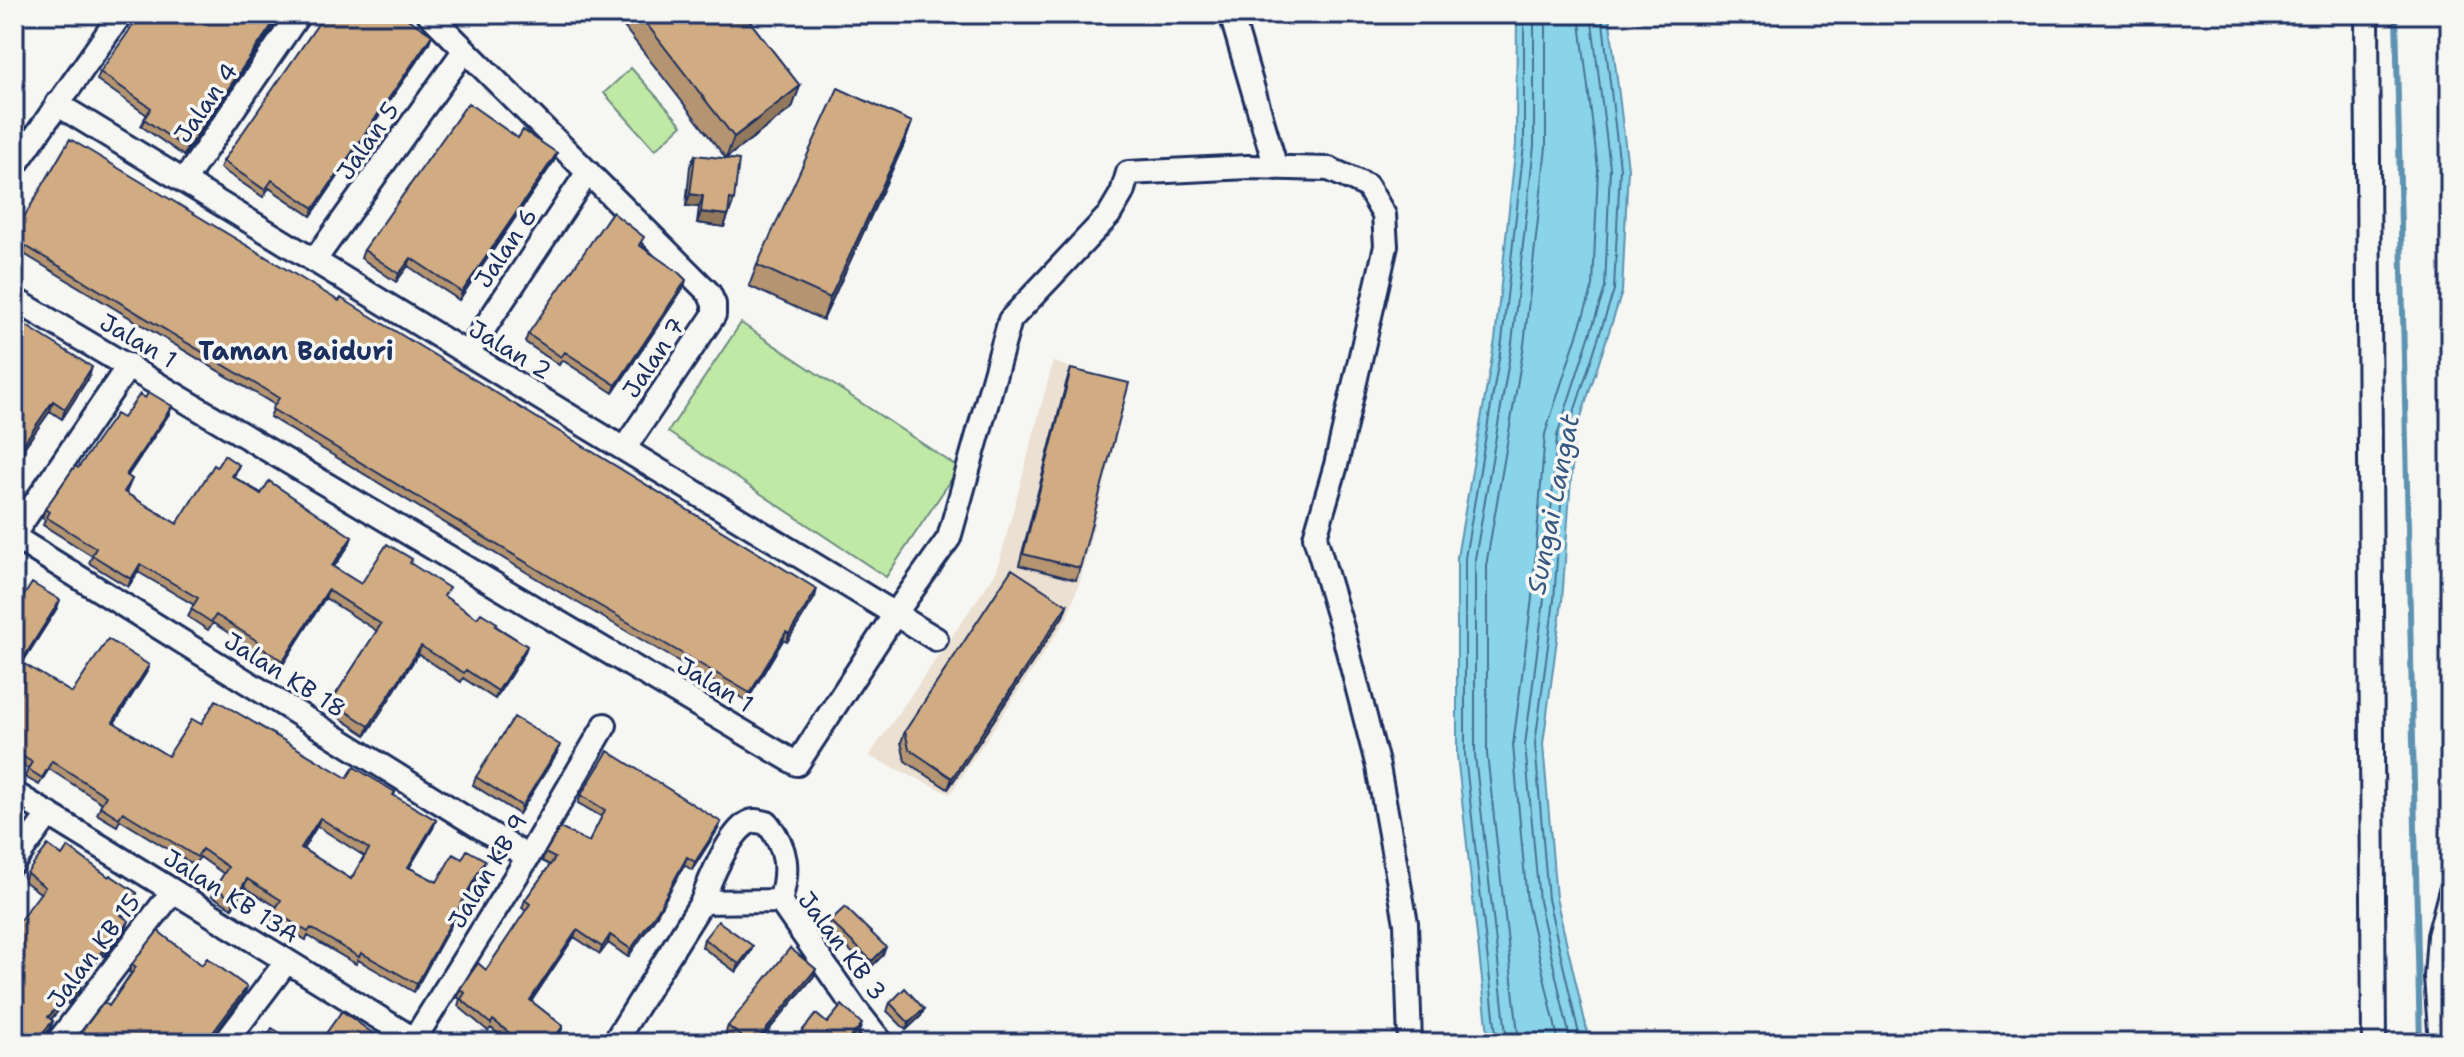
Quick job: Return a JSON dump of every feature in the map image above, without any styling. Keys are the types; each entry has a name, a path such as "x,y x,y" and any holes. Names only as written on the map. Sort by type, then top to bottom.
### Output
{"street":[{"path":"14,167 121,14"},
{"name":"Jalan 4","path":"184,181 299,14"},
{"path":"429,14 588,172"},
{"path":"1231,14 1276,168 1329,169 1367,186 1384,215 1386,246 1383,261 1336,465 1315,537 1378,767 1406,923 1410,1043"},
{"path":"2367,14 2374,1043"},
{"name":"Jalan 5","path":"314,261 464,51"},
{"name":"Jalan 2","path":"57,104 936,639"},
{"name":"Jalan 1","path":"14,299 797,764 949,538 1010,320 1109,215 1122,193 1128,173 1276,168"},
{"name":"Jalan 7","path":"588,172 709,293 714,304 714,315 624,449"},
{"name":"Jalan 6","path":"467,354 588,172"},
{"path":"14,535 129,365"},
{"name":"Jalan KB 18","path":"14,535 528,857"},
{"name":"Jalan KB 9","path":"416,1042 605,725"},
{"name":"Jalan KB 13A","path":"14,793 416,1042"},
{"path":"14,862 49,814"},
{"path":"614,1043 702,902 722,856 746,823 753,820 767,823 777,835 784,856 787,879 780,901"},
{"name":"Jalan KB 15","path":"57,1043 173,891"},
{"path":"2441,1043 2436,977 2439,936 2450,894"},
{"name":"Jalan KB 3","path":"702,902 780,901 882,1043"},
{"path":"225,1043 287,961"}],"shaded area":[{"path":"1053,362 1129,386 1080,581 1067,618 950,794 869,756 997,571"}],"green space":[{"path":"631,68 682,125 655,150 604,93"},
{"path":"741,323 959,468 886,577 668,432"}],"water":[{"name":"Sungai Langat","path":"1517,14 1609,14 1628,168 1622,292 1574,438 1562,601 1543,744 1556,898 1590,1043 1489,1043 1457,755 1457,557 1495,340 1516,144"}],"building":[{"path":"141,14 269,14 276,19 187,149 144,119 151,108 100,72"},
{"path":"325,14 400,14 432,35 314,208 272,180 265,190 223,161"},
{"path":"639,14 744,14 800,86 734,137"},
{"path":"838,88 912,122 830,298 757,265"},
{"path":"468,103 518,138 523,130 557,153 462,292 411,258 399,274 364,250"},
{"path":"70,139 339,301 341,298 817,589 789,634 786,632 750,693 272,409 279,398 14,239 14,234"},
{"path":"695,155 739,160 734,200 730,199 728,215 701,212 703,196 690,194"},
{"path":"612,212 644,237 639,245 686,280 616,385 565,352 561,357 528,334"},
{"path":"14,318 92,367 65,409 53,401 22,446 25,449 14,466"},
{"path":"1071,369 1129,383 1080,568 1023,554"},
{"path":"149,392 172,406 126,475 132,479 124,492 177,524 214,465 217,467 224,455 239,465 232,476 261,494 269,481 352,537 332,566 361,584 387,544 449,588 444,596 477,618 481,613 497,623 495,626 527,646 498,691 421,646 369,726 331,702 381,624 328,590 283,661 216,615 211,622 191,609 198,598 140,564 131,579 92,555 96,548 46,517 49,512 45,509 116,414 123,418 140,394 145,398"},
{"path":"1012,569 1067,605 952,778 909,749 905,731"},
{"path":"32,583 60,600 21,662 72,693 108,639 149,665 113,722 168,756 192,719 201,724 216,700 347,778 354,767 436,820 408,867 437,882 453,854 462,859 467,850 485,860 417,984 361,953 359,957 311,928 308,932 274,911 281,900 247,879 234,900 215,888 228,867 202,849 197,857 123,812 119,818 100,806 106,796 52,761 42,778 28,769 32,762 14,751 14,611","holes":["320,818 369,849 351,879 301,848"]},
{"path":"514,717 560,745 522,806 476,777"},
{"path":"608,751 721,822 695,862 687,857 658,910 631,949 610,935 602,947 577,930 530,1000 563,1026 550,1043 522,1043 493,1020 491,1024 461,999 465,993 460,989 478,963 486,970 530,904 525,900 555,858 545,853 560,828 589,842 605,810 581,795"},
{"path":"14,802 26,811 14,828"},
{"path":"48,845 62,856 68,847 137,893 121,915 129,921 108,949 106,947 76,979 82,983 48,1017 53,1021 33,1043 14,1043 14,928 45,887 27,873"},
{"path":"845,907 886,947 872,961 830,921"},
{"path":"718,921 753,946 739,964 704,939"},
{"path":"158,931 202,965 207,958 247,987 205,1043 144,1043 138,1039 135,1043 73,1043 104,1002 109,1006 136,967 132,964"},
{"path":"790,948 816,969 755,1043 750,1043 728,1026"},
{"path":"905,988 924,1009 909,1023 890,1003"},
{"path":"842,1005 862,1024 846,1043 792,1043 816,1014 827,1023"},
{"path":"342,1011 385,1042 319,1043"},
{"path":"272,1028 297,1043 253,1043 256,1038 263,1042"}],"waterway":[{"path":"2396,14 2420,1043"}],"district":[{"name":"Taman Baiduri","path":"296,351"}]}
